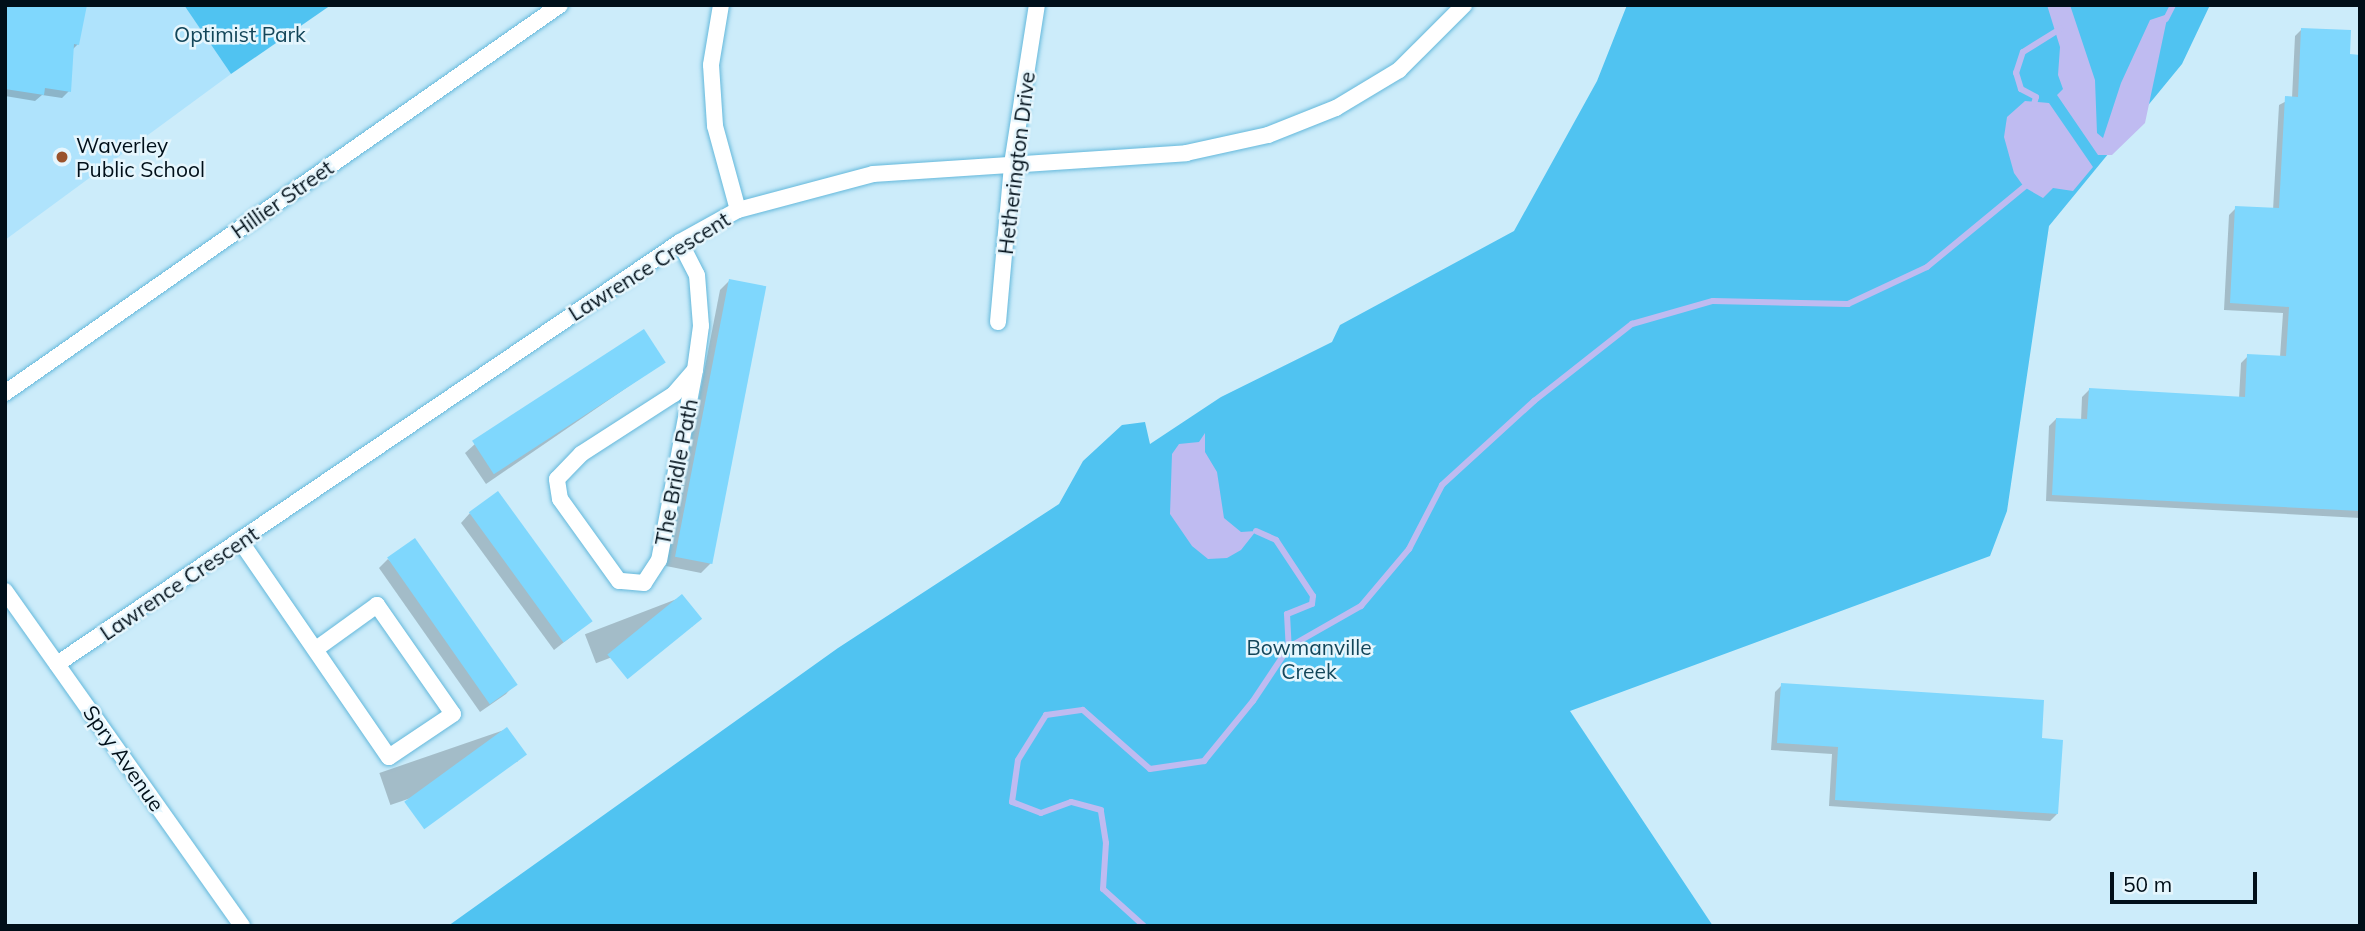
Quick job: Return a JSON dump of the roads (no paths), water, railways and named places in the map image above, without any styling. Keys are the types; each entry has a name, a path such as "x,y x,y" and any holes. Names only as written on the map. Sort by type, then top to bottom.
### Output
{"street":[{"name":"Hillier Street","path":"5,393 560,5"},
{"path":"721,5 711,65 715,126 738,210"},
{"name":"Hetherington Drive","path":"998,321 1012,164 1038,5"},
{"name":"Lawrence Crescent","path":"57,663 241,542 680,242 738,210 873,174 1186,153 1268,135 1336,108 1399,69 1464,5"},
{"name":"The Bridle Path","path":"680,242 697,275 701,326 695,370 659,560 644,583 619,580 560,499 557,479 581,454 674,394 695,370"},
{"path":"241,542 389,757 453,715 377,605 316,649"},
{"name":"Spry Avenue","path":"5,591 242,926"}],"waterway":[{"name":"Bowmanville Creek","path":"2166,19 2173,5"},
{"path":"2034,104 2036,97 2021,89 2016,73 2023,52 2060,29"},
{"name":"Bowmanville Creek","path":"1144,926 1103,889 1106,843 1101,810 1071,802 1041,813 1012,802 1018,760 1046,715 1083,710 1150,769 1204,761 1253,701 1289,647 1361,606 1409,549 1442,485 1534,401 1632,324 1713,301 1848,304 1927,267 2024,187"},
{"path":"1256,531 1276,540 1313,596 1312,604 1287,614 1289,647"}],"place":[{"name":"Waverley Public School","path":"62,157"}],"park label":[{"name":"Optimist Park","path":"240,34"}]}
